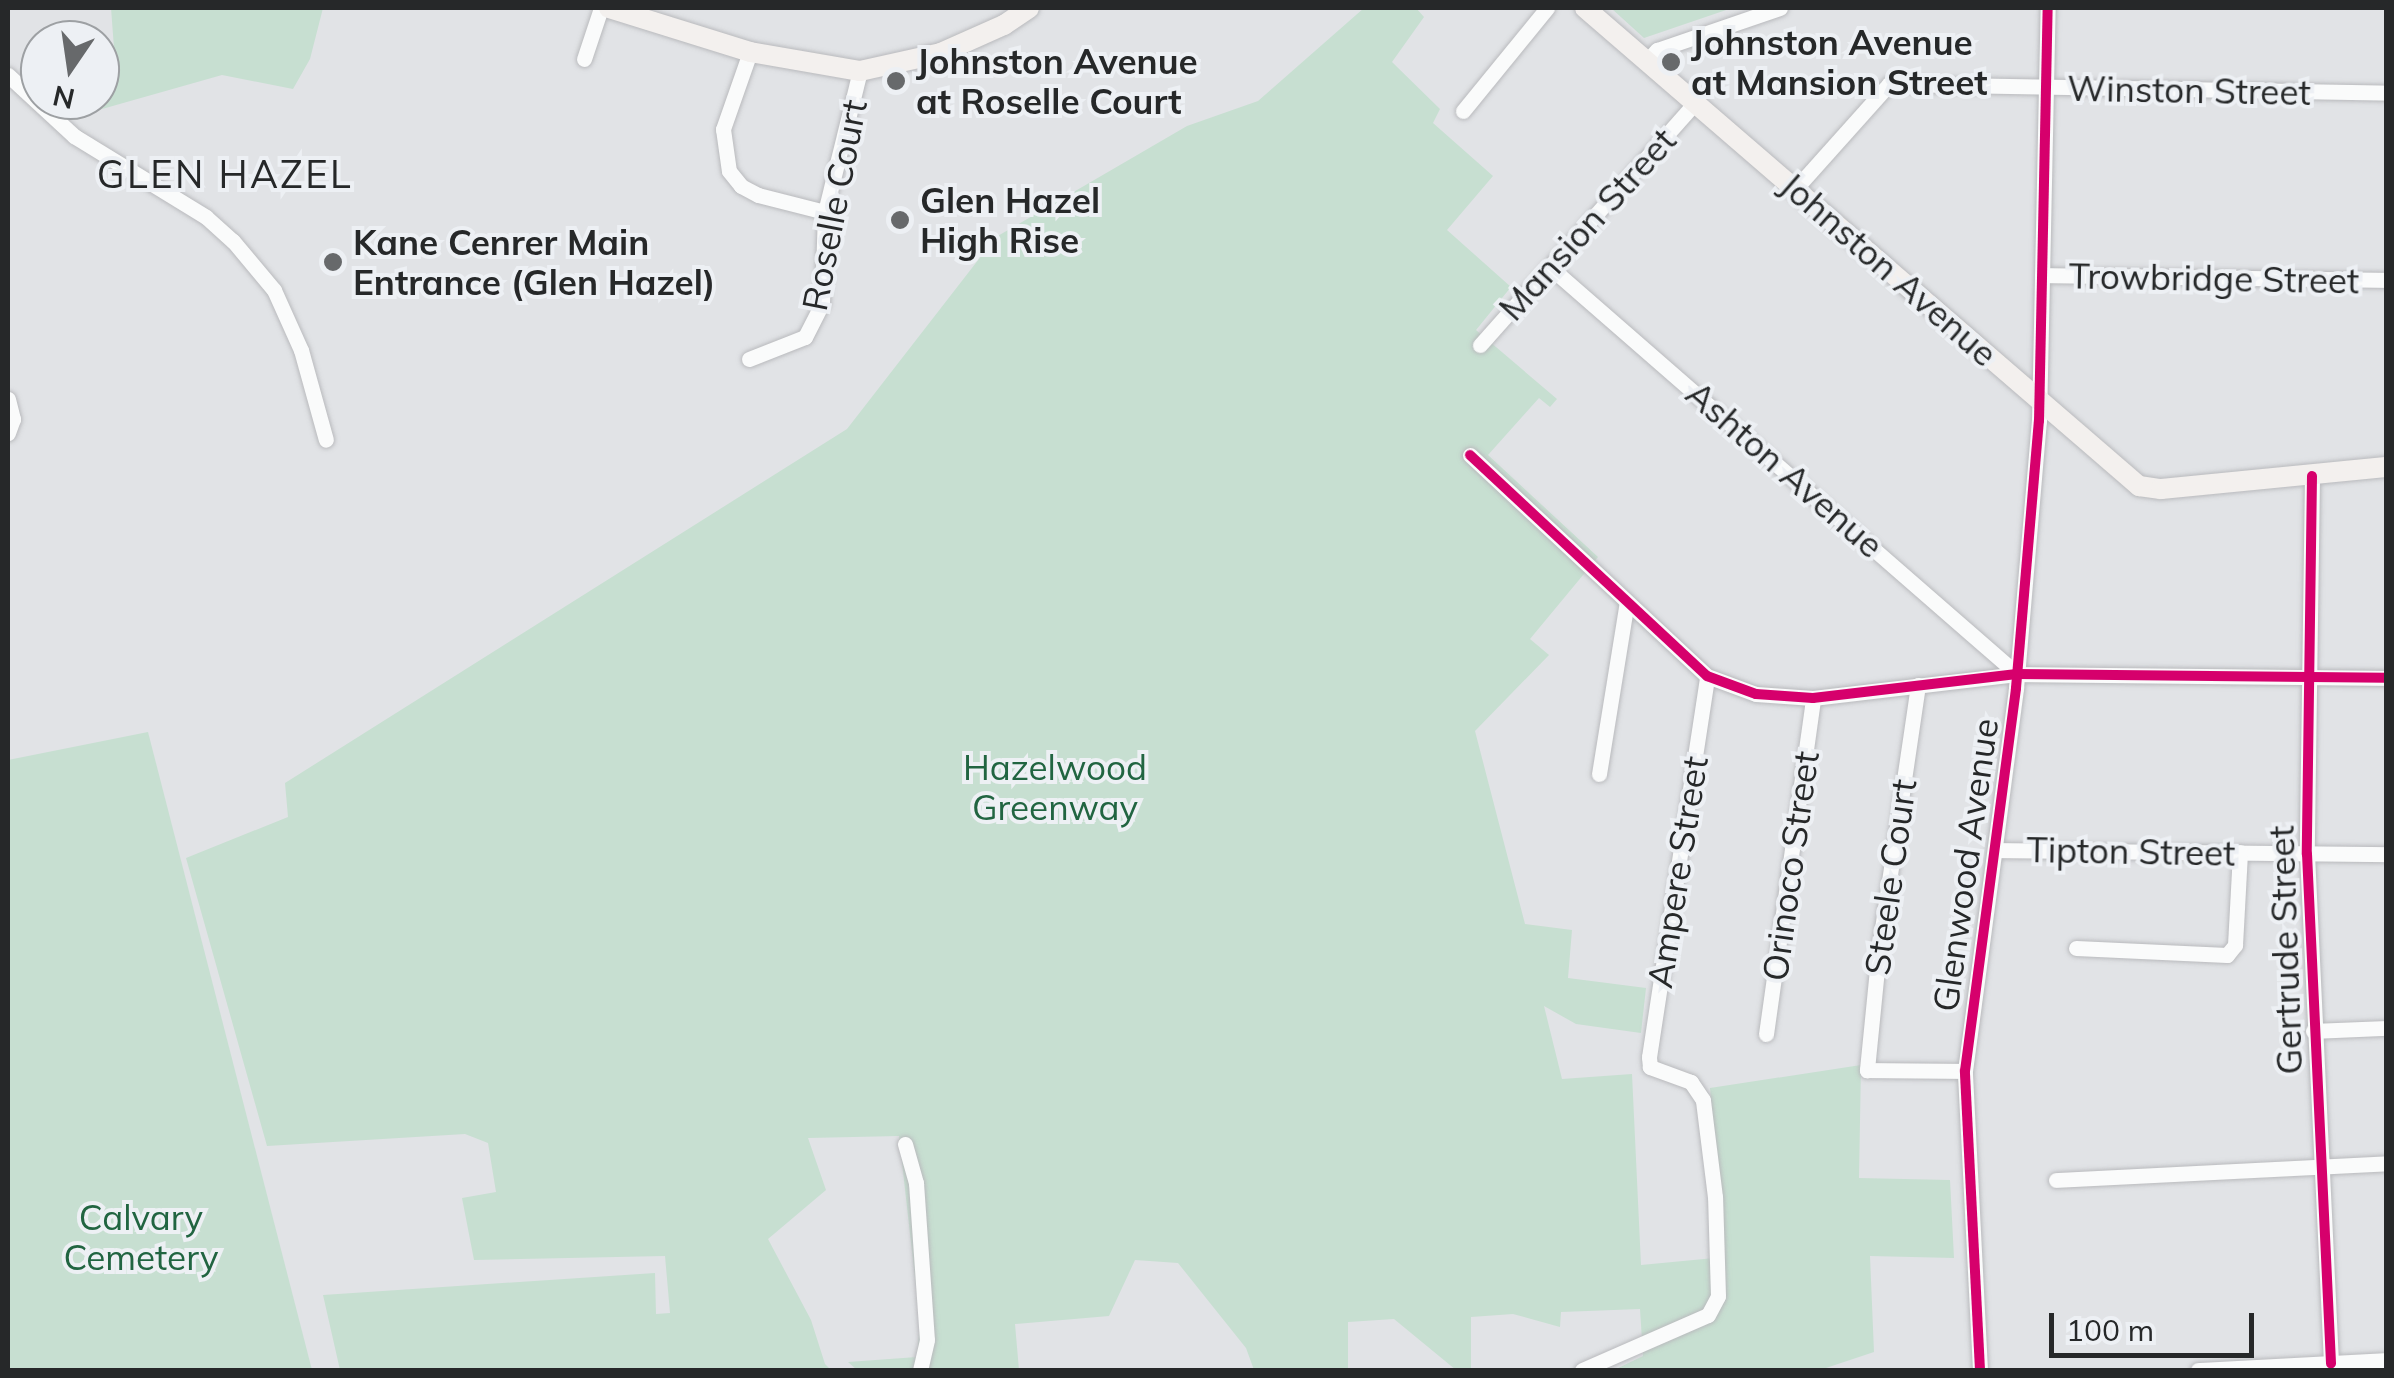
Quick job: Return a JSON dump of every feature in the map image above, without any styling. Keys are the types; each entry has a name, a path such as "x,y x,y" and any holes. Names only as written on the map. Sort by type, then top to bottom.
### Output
{"street":[{"path":"584,59 601,8"},
{"path":"609,8 750,52 860,71 941,54 1004,25 1029,8"},
{"path":"1463,111 1547,8"},
{"name":"Johnston Avenue","path":"1585,8 1797,187 2132,482 2146,488 2312,476 2386,466"},
{"path":"1647,61 1657,50 1780,8"},
{"name":"Glenwood Avenue","path":"1980,1370 1965,1071 2017,674 2040,402 2048,8"},
{"path":"750,52 723,130 729,172 741,186 758,195 824,212"},
{"name":"Roselle Court","path":"749,359 805,336 822,304 824,212 860,71"},
{"path":"8,76 74,136 206,217 232,240 274,290 301,350 326,440"},
{"name":"Winston Street","path":"1797,187 1889,84 2386,93"},
{"name":"Mansion Street","path":"1480,345 1695,103"},
{"name":"Ashton Avenue","path":"1551,268 2017,674"},
{"name":"Trowbridge Street","path":"2042,276 2386,280"},
{"path":"8,399 13,418 8,433"},
{"path":"1470,455 1707,676 1756,694 1813,698 2017,674 2386,678"},
{"name":"Gertrude Street","path":"2312,476 2308,854 2313,1032 2331,1363"},
{"path":"1599,774 1627,602"},
{"name":"Ampere Street","path":"1582,1370 1708,1314 1718,1296 1706,1116 1691,1082 1650,1067 1707,676"},
{"name":"Steele Court","path":"1918,685 1877,966 1868,1070 1965,1071"},
{"name":"Orinoco Street","path":"1766,1034 1813,698"},
{"name":"Tipton Street","path":"1996,850 2386,854"},
{"path":"2076,948 2228,955 2235,944 2240,852"},
{"path":"2313,1032 2386,1028"},
{"path":"905,1144 916,1184 926,1340 920,1370"},
{"path":"2056,1180 2386,1163"},
{"path":"2198,1370 2386,1360"}],"green space":[{"path":"111,8 323,8 310,59 293,89 222,75 120,104 120,20 112,20"},
{"name":"Hazelwood Greenway","path":"1364,8 1416,8 1424,17 1392,62 1440,109 1433,123 1493,176 1447,230 1511,287 1476,330 1557,399 1550,407 1539,398 1488,455 1598,557 1530,639 1549,655 1475,731 1525,924 1572,930 1568,978 1646,988 1641,1033 1576,1024 1544,1006 1562,1079 1632,1074 1641,1265 1725,1257 1710,1088 1861,1065 1859,1178 1950,1180 1954,1258 1870,1256 1874,1352 1820,1370 1614,1370 1643,1356 1640,1309 1561,1312 1560,1327 1513,1314 1471,1317 1471,1370 1456,1370 1394,1319 1348,1322 1348,1370 1254,1370 1246,1348 1178,1263 1135,1260 1109,1316 1015,1324 1019,1370 857,1370 848,1362 917,1357 920,1322 899,1136 808,1138 826,1190 768,1239 811,1320 825,1364 831,1370 340,1370 323,1295 655,1273 656,1314 670,1313 665,1256 474,1260 462,1198 496,1192 488,1143 465,1134 267,1146 186,858 288,817 285,783 847,429 996,237 1187,126 1258,101"},
{"path":"1611,8 1732,8 1644,38"},
{"name":"Calvary Cemetery","path":"148,732 312,1370 8,1370 8,760"}],"cycle path":[{"path":"1980,1370 1965,1071 2016,688 2039,421 2048,8"},
{"path":"1470,455 1707,676 1756,694 1813,698 2017,674 2386,678"},
{"path":"2312,476 2307,854 2331,1363"}],"place":[{"name":"Johnston Avenue at Mansion Street","path":"1671,62"},
{"name":"Johnston Avenue at Roselle Court","path":"896,81"},
{"name":"Glen Hazel High Rise","path":"900,220"},
{"name":"Kane Cenrer Main Entrance (Glen Hazel)","path":"333,262"}],"district":[{"name":"GLEN HAZEL","path":"225,175"}]}
